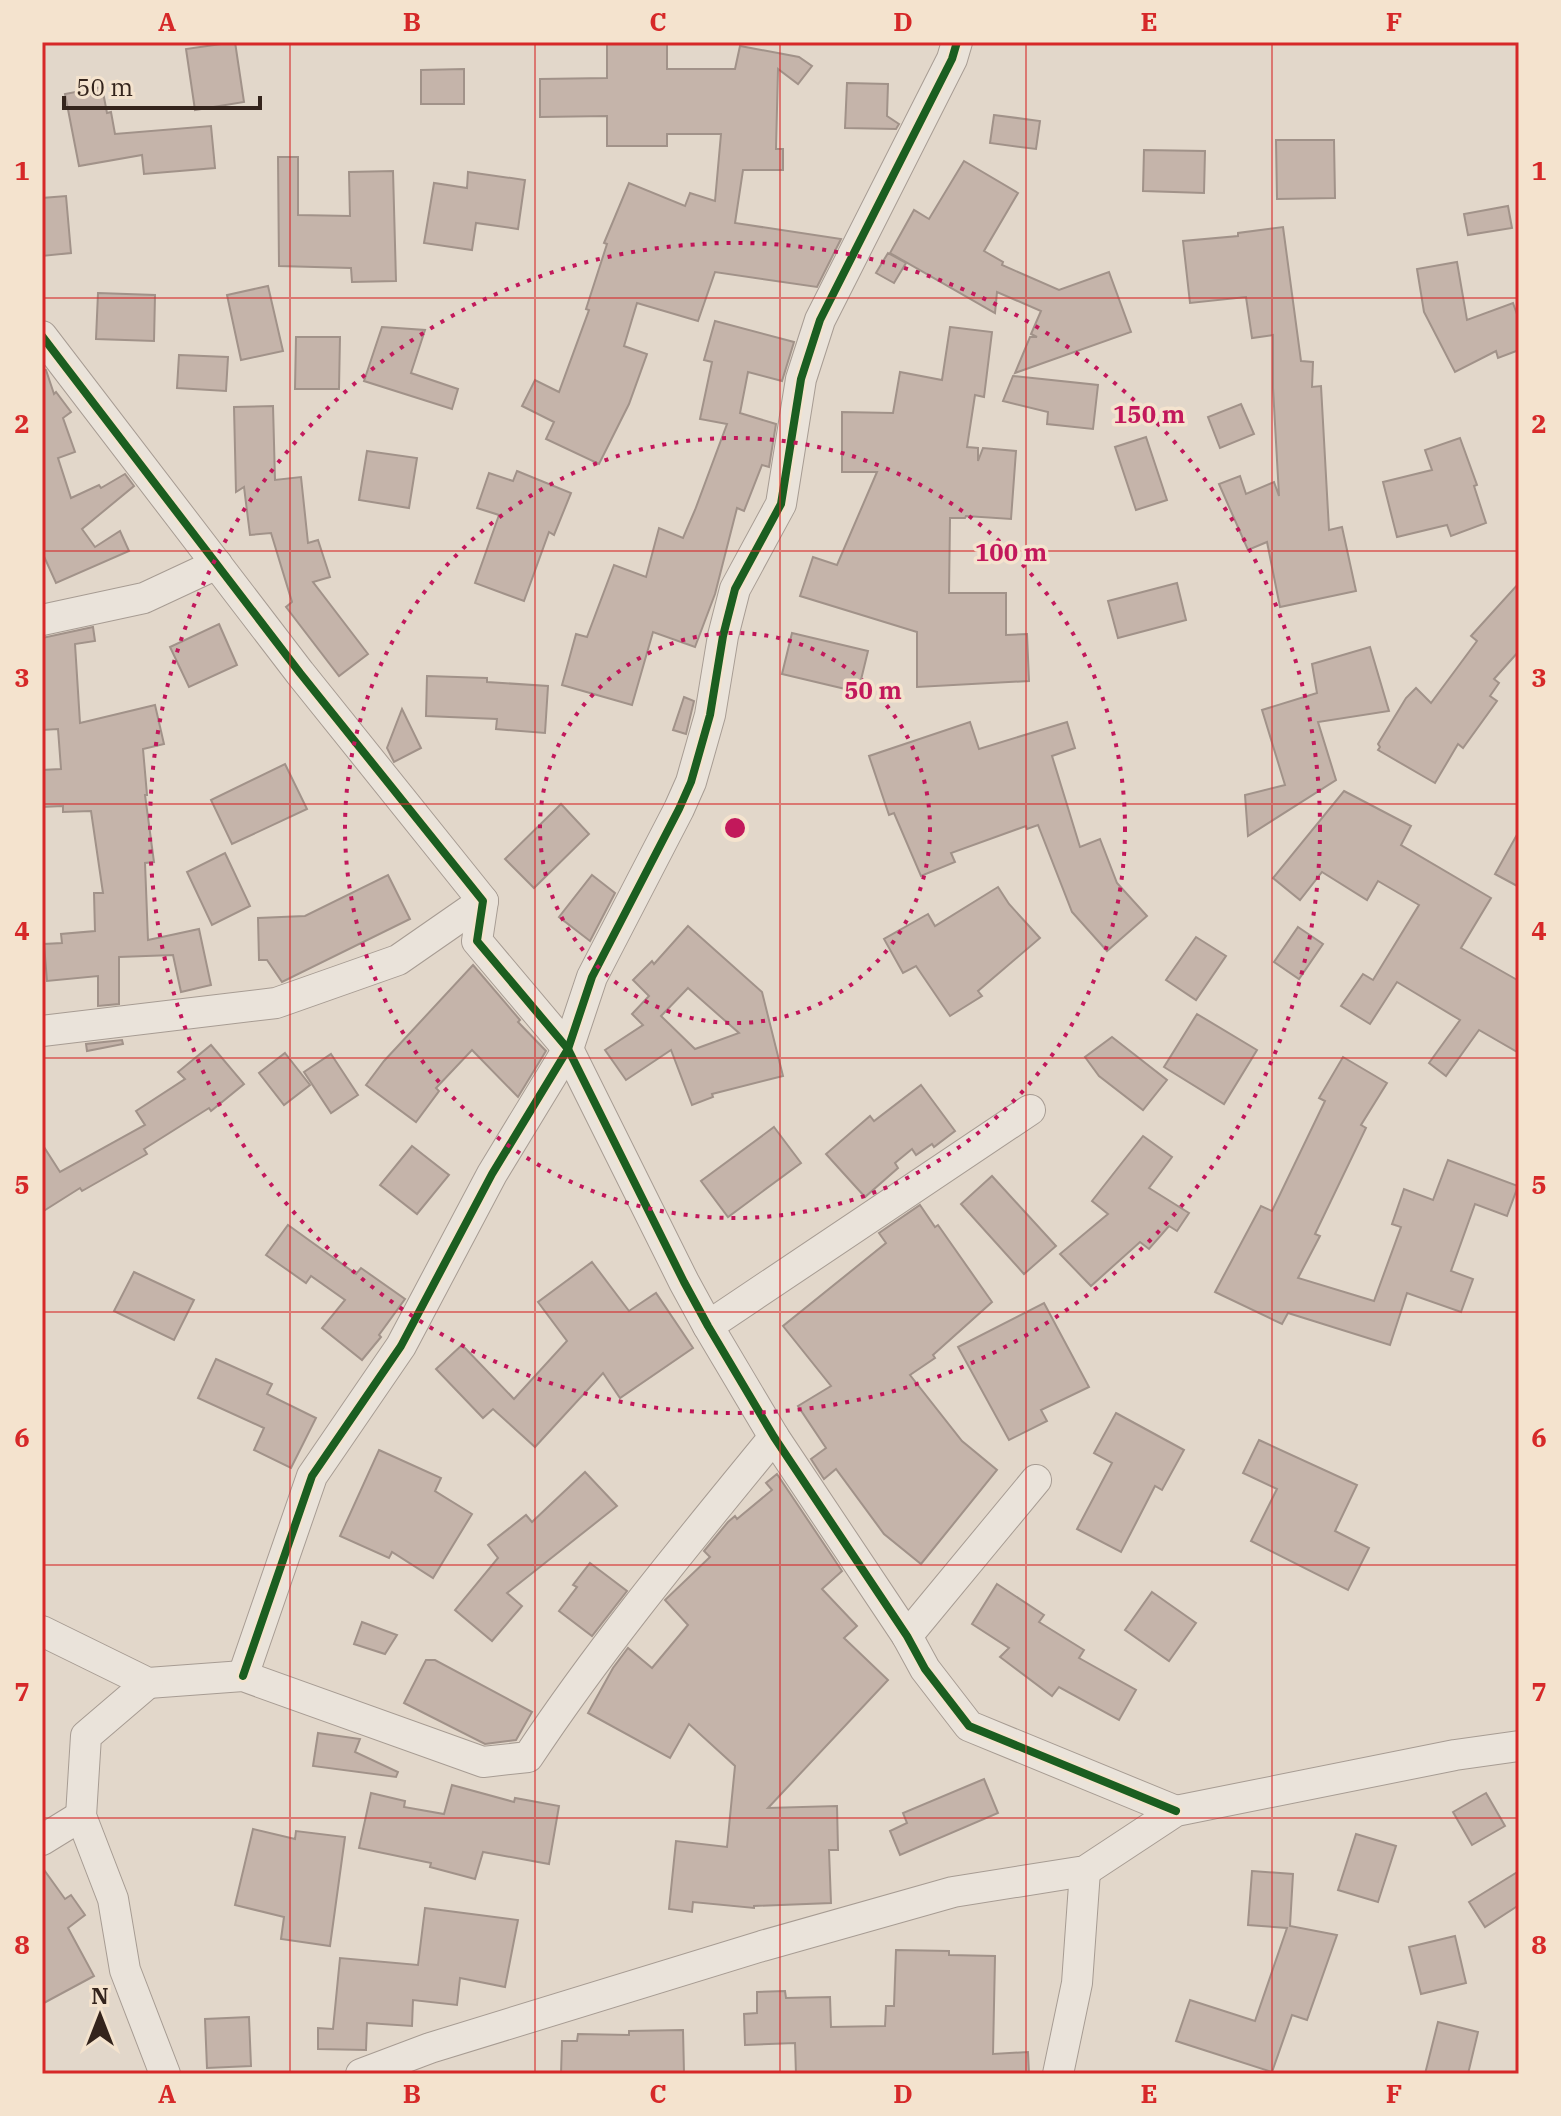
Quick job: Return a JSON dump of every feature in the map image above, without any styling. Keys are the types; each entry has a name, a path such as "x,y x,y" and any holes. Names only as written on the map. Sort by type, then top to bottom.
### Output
{"street":[{"path":"243,1676 312,1476 401,1346 492,1174 568,1049 592,977 691,782 710,715 723,636 735,589 781,504 801,379 820,320 952,59 957,42"},
{"path":"42,336 300,673 483,901 477,941 568,1049 708,1326 774,1437 907,1636 925,1669 969,1726 1176,1811"},
{"path":"42,620 144,598 217,564"},
{"path":"42,1031 276,1003 398,960 483,901"},
{"path":"708,1326 1030,1110"},
{"path":"42,1631 148,1683 243,1676 483,1762 528,1757 571,1692 650,1589 774,1437"},
{"path":"907,1636 1036,1480"},
{"path":"148,1683 86,1736 81,1816 113,1899 125,1970 165,2074"},
{"path":"361,2074 430,2061 762,1946 953,1892 1085,1871 1176,1811 1455,1755 1519,1746"},
{"path":"42,1840 81,1816"},
{"path":"1058,2074 1077,1983 1085,1871"}],"building":[{"path":"235,42 244,102 195,110 186,49"},
{"path":"607,42 667,42 667,69 735,69 740,46 799,57 812,66 798,84 778,69 776,149 783,149 783,170 743,170 735,223 841,239 817,287 715,272 698,321 637,303 624,346 647,354 629,404 599,464 546,439 554,422 522,406 535,380 559,392 589,310 586,309 607,244 604,243 629,183 685,206 690,193 715,201 721,134 667,134 667,146 607,146 607,116 540,117 540,79 607,78"},
{"path":"464,69 464,104 421,104 421,70"},
{"path":"847,83 888,84 887,116 899,124 896,129 845,128"},
{"path":"102,87 115,134 211,126 215,168 144,174 142,155 79,166 65,94"},
{"path":"994,115 1040,121 1036,149 990,143"},
{"path":"1276,140 1334,140 1335,198 1277,199"},
{"path":"1144,150 1205,151 1204,193 1143,191"},
{"path":"278,157 298,157 298,215 350,216 349,172 393,171 396,281 352,282 351,268 279,266"},
{"path":"964,161 1018,193 984,251 1003,262 1002,265 1059,290 1109,272 1131,332 1015,373 1030,337 1037,337 1031,334 1041,311 997,292 995,313 890,253 914,210 929,219"},
{"path":"468,172 525,180 518,229 476,223 472,250 424,243 434,183 467,188"},
{"path":"66,196 71,253 42,256 42,198"},
{"path":"1508,206 1512,228 1468,235 1464,214"},
{"path":"1283,227 1301,361 1313,362 1312,387 1321,386 1329,530 1342,527 1356,591 1280,607 1267,542 1248,550 1219,484 1240,476 1246,494 1274,482 1279,496 1273,335 1252,338 1246,297 1190,303 1183,241 1238,236 1238,233"},
{"path":"888,253 906,263 894,283 876,273"},
{"path":"1457,262 1467,320 1513,303 1519,320 1519,350 1498,358 1496,351 1455,372 1424,312 1417,269"},
{"path":"268,286 283,351 241,360 227,295"},
{"path":"98,293 155,295 154,341 96,339"},
{"path":"715,321 794,342 782,381 748,372 740,413 776,424 769,467 762,465 744,511 737,508 715,594 695,647 653,632 632,705 562,685 576,634 587,637 614,565 646,577 659,528 683,538 695,510 727,424 700,419 712,362 704,360"},
{"path":"382,327 425,330 411,373 458,389 452,409 364,381"},
{"path":"950,327 992,332 984,397 975,395 967,447 978,448 978,461 983,448 1016,451 1011,519 950,518 949,593 1006,593 1006,635 1027,634 1029,681 917,687 917,632 800,596 813,557 837,565 877,472 842,472 842,412 893,413 900,372 942,380"},
{"path":"296,337 340,337 339,389 295,389"},
{"path":"179,355 228,357 226,391 177,388"},
{"path":"42,369 46,370 54,394 56,392 71,412 63,418 75,452 58,458 71,498 99,485 101,488 125,474 134,486 82,529 95,547 120,531 129,551 56,583 42,552"},
{"path":"1013,376 1098,385 1093,429 1047,424 1048,412 1003,401"},
{"path":"1241,404 1254,434 1220,448 1208,417"},
{"path":"273,406 275,480 301,477 308,543 318,540 330,577 313,582 368,654 339,676 286,607 292,602 271,533 250,535 244,487 236,492 234,407"},
{"path":"1146,437 1167,500 1136,510 1115,447"},
{"path":"1460,438 1477,485 1474,486 1486,523 1451,536 1447,525 1397,537 1383,482 1432,470 1425,450"},
{"path":"367,451 417,458 409,508 359,500"},
{"path":"517,471 571,493 554,535 549,532 524,601 475,583 499,515 477,508 489,473 513,481"},
{"path":"1177,583 1186,620 1118,638 1108,601"},
{"path":"1519,583 1519,651 1494,679 1499,683 1490,696 1497,701 1463,748 1458,744 1435,783 1378,750 1378,744 1406,698 1416,688 1431,703 1477,641 1471,636"},
{"path":"219,624 237,665 189,687 170,647"},
{"path":"93,627 95,641 75,644 80,723 155,705 164,744 143,749 145,795 154,862 145,863 148,940 199,929 211,985 181,992 173,955 119,957 119,1004 98,1006 98,976 47,981 44,944 62,943 61,934 95,931 94,893 103,893 91,811 63,812 63,806 42,807 42,770 61,769 58,729 42,730 42,638"},
{"path":"792,633 868,651 858,692 782,674"},
{"path":"1370,647 1389,711 1318,722 1336,780 1248,836 1245,795 1285,785 1262,710 1317,693 1312,664"},
{"path":"427,676 487,678 487,682 548,686 545,733 496,729 497,719 426,716"},
{"path":"684,697 694,701 686,734 673,730"},
{"path":"402,709 421,748 394,762 387,748"},
{"path":"970,722 979,749 1067,722 1075,748 1052,756 1080,847 1100,839 1117,883 1147,916 1107,951 1072,912 1038,825 1027,829 1026,826 951,853 955,862 921,876 894,813 889,815 869,756"},
{"path":"285,764 307,809 232,844 211,800"},
{"path":"1344,791 1411,826 1401,845 1491,898 1461,948 1519,981 1519,1053 1479,1030 1446,1076 1429,1063 1460,1020 1397,982 1370,1024 1341,1006 1363,974 1373,980 1419,905 1378,881 1367,900 1322,872 1300,900 1273,878"},
{"path":"561,804 589,834 534,888 505,859"},
{"path":"1519,831 1519,887 1495,874"},
{"path":"225,853 250,906 212,925 187,872"},
{"path":"388,875 410,919 282,982 267,960 259,960 258,918 305,916"},
{"path":"592,875 615,893 590,941 559,917"},
{"path":"998,887 1040,938 978,991 982,996 950,1016 916,966 903,973 884,939 928,914 935,926"},
{"path":"688,926 762,992 783,1076 712,1094 713,1097 692,1105 671,1050 626,1080 605,1050 643,1025 632,1014 649,996 633,980 652,961 654,964","holes":["688,988 739,1033 695,1049 661,1016"]},
{"path":"1298,927 1323,944 1299,979 1274,962"},
{"path":"1196,937 1226,956 1196,1000 1166,980"},
{"path":"473,965 520,1020 518,1022 546,1051 518,1097 472,1050 436,1088 439,1091 416,1122 366,1085 384,1061"},
{"path":"1197,1014 1257,1050 1224,1104 1164,1067"},
{"path":"1112,1037 1167,1080 1143,1110 1099,1076 1085,1057"},
{"path":"122,1040 123,1044 87,1051 86,1044"},
{"path":"211,1045 244,1084 211,1111 209,1108 144,1149 147,1154 82,1191 80,1188 42,1212 42,1144 60,1172 145,1125 136,1111 185,1079 178,1072"},
{"path":"285,1053 310,1085 284,1105 259,1073"},
{"path":"331,1054 358,1095 331,1113 304,1072"},
{"path":"1343,1057 1387,1083 1361,1125 1366,1128 1315,1234 1320,1236 1298,1278 1374,1301 1401,1227 1392,1224 1404,1189 1433,1200 1448,1160 1518,1186 1507,1216 1475,1204 1451,1271 1473,1279 1461,1312 1407,1293 1390,1345 1288,1313 1282,1324 1215,1292 1261,1206 1272,1211 1325,1101 1319,1098"},
{"path":"921,1085 955,1131 934,1147 932,1144 916,1155 912,1149 895,1163 898,1168 865,1197 826,1154 870,1116 874,1121"},
{"path":"774,1127 801,1163 728,1217 701,1181"},
{"path":"1143,1136 1172,1157 1149,1188 1189,1213 1177,1231 1169,1226 1149,1249 1140,1242 1091,1286 1060,1254 1108,1214 1092,1201"},
{"path":"412,1146 449,1175 417,1214 380,1185"},
{"path":"992,1176 1056,1246 1024,1274 961,1204"},
{"path":"920,1205 935,1227 938,1225 992,1302 933,1355 935,1358 910,1375 962,1441 997,1470 921,1564 884,1534 836,1469 824,1479 811,1459 826,1448 798,1406 831,1386 783,1326 886,1243 879,1233"},
{"path":"288,1225 356,1274 361,1268 405,1299 362,1360 322,1328 345,1300 311,1276 306,1283 266,1255"},
{"path":"592,1262 629,1311 656,1293 693,1348 620,1398 603,1373 535,1447 493,1409 483,1418 436,1369 462,1345 514,1399 567,1341 538,1302"},
{"path":"134,1272 194,1300 174,1340 114,1311"},
{"path":"1044,1303 1089,1387 1041,1410 1047,1421 1009,1440 958,1347"},
{"path":"216,1359 272,1384 267,1394 316,1418 291,1468 254,1450 264,1428 198,1398"},
{"path":"1116,1413 1184,1450 1162,1490 1155,1486 1121,1552 1077,1529 1112,1463 1094,1453"},
{"path":"1259,1440 1357,1485 1335,1531 1369,1548 1348,1590 1251,1541 1277,1489 1243,1473"},
{"path":"379,1450 441,1478 435,1491 472,1514 433,1578 392,1552 389,1558 340,1536"},
{"path":"585,1472 617,1506 507,1593 522,1606 492,1641 455,1610 498,1558 488,1545 526,1515 532,1522"},
{"path":"777,1474 842,1571 822,1589 857,1626 844,1638 888,1680 768,1808 837,1806 838,1850 829,1850 831,1903 754,1908 693,1902 692,1912 669,1909 676,1841 727,1847 735,1766 689,1724 670,1758 588,1713 628,1648 652,1668 688,1625 665,1600 710,1557 704,1551 728,1522 735,1516 737,1519 772,1490 766,1483"},
{"path":"590,1563 627,1591 592,1636 559,1611"},
{"path":"997,1584 1044,1615 1039,1622 1084,1650 1079,1658 1136,1690 1119,1720 1059,1687 1052,1696 1000,1657 1009,1648 972,1624"},
{"path":"1152,1592 1196,1623 1169,1661 1125,1630"},
{"path":"362,1622 397,1635 385,1654 354,1644"},
{"path":"426,1660 435,1660 532,1712 516,1740 485,1744 404,1703"},
{"path":"318,1733 360,1739 355,1752 398,1772 396,1777 313,1766"},
{"path":"984,1779 998,1813 900,1855 890,1831 907,1823 903,1813"},
{"path":"452,1785 514,1802 515,1798 559,1806 549,1864 483,1852 475,1879 430,1867 431,1863 359,1848 371,1793 405,1801 404,1807 444,1814"},
{"path":"1486,1793 1505,1826 1472,1845 1453,1812"},
{"path":"253,1829 295,1839 296,1831 345,1837 330,1946 281,1939 284,1917 235,1905"},
{"path":"1356,1834 1396,1846 1378,1902 1338,1890"},
{"path":"42,1867 65,1899 71,1895 85,1915 68,1928 94,1976 42,2004"},
{"path":"1252,1871 1293,1874 1290,1926 1337,1935 1307,2020 1292,2015 1272,2072 1176,2041 1190,2000 1255,2021 1287,1928 1248,1925"},
{"path":"1519,1871 1519,1905 1485,1927 1469,1902"},
{"path":"425,1908 518,1920 505,1987 460,1978 457,2005 413,2000 412,2026 367,2023 366,2050 318,2049 318,2028 333,2029 340,1958 418,1965"},
{"path":"1455,1936 1466,1983 1421,1994 1409,1947"},
{"path":"896,1950 995,1956 993,2054 1028,2052 1029,2074 796,2074 795,2043 745,2045 744,2014 757,2013 757,1992 785,1991 786,1998 830,1997 831,2027 885,2026 886,2006 894,2006"},
{"path":"249,2017 251,2066 207,2068 205,2019"},
{"path":"1438,2022 1478,2032 1468,2074 1425,2074"},
{"path":"683,2030 684,2073 561,2074 562,2041 577,2041 578,2034 629,2035 629,2031"}],"cycle path":[{"path":"243,1676 312,1476 401,1346 492,1174 568,1049 592,977 691,782 710,715 723,636 735,589 781,504 801,379 820,320 952,59 957,42"},
{"path":"42,336 300,673 483,901 477,941 568,1049 708,1326 774,1437 907,1636 925,1669 969,1726 1176,1811"}]}
